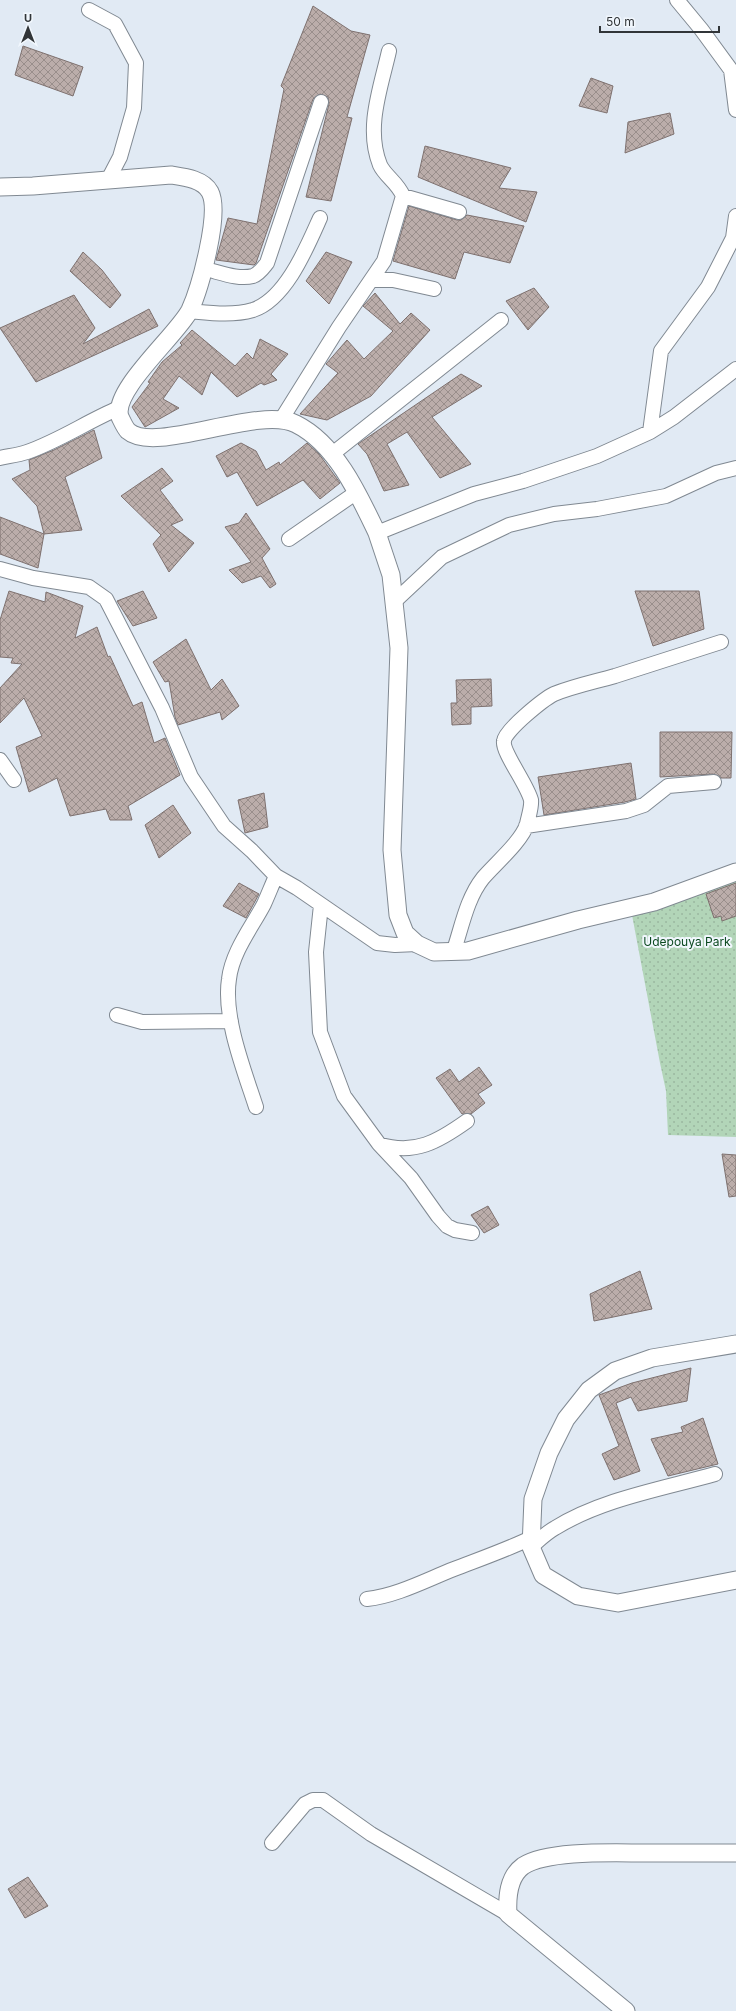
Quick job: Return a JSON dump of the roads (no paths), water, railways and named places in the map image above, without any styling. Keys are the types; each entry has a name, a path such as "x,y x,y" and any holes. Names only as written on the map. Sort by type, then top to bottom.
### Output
{"street":[{"path":"676,0 701,29 731,70 736,110"},
{"path":"89,10 115,24 136,64 134,108 120,157 108,180"},
{"path":"281,420 340,326 384,261 403,196 400,187 380,166 373,120 389,51"},
{"path":"205,269 231,275 252,276 267,263 321,102"},
{"path":"0,187 34,186 171,175 189,178 202,184 210,191 213,203 208,254 205,269 189,311 135,380 123,398 119,408 120,417 128,431 140,436 160,438 234,424 281,420 295,424 315,436 331,455 357,492 377,533 391,575 395,601 399,648 392,850 394,891 398,915 405,933 417,944 434,952 454,950 468,951 578,920 654,902 736,872"},
{"path":"403,196 459,212"},
{"path":"650,432 661,350 708,287 733,238 736,216"},
{"path":"189,311 227,314 254,309 269,300 289,279 320,218"},
{"path":"372,280 393,280 434,289"},
{"path":"331,455 501,320"},
{"path":"377,533 474,494 523,481 597,456 650,432 674,417 736,369"},
{"path":"0,458 26,452 58,439 94,419 119,408"},
{"path":"395,601 442,557 508,525 554,514 597,509 666,496 716,473 736,468"},
{"path":"289,539 357,492"},
{"path":"0,569 33,578 89,587 106,599 162,708 191,777 224,826 252,851 276,876 297,888 377,943 396,945 417,944"},
{"path":"454,950 471,897 483,878 505,856 526,826 531,802 524,781 506,754 503,742 505,735 532,710 552,695 721,642"},
{"path":"0,760 14,780"},
{"path":"526,826 626,811 644,805 668,786 714,782"},
{"path":"256,1107 235,1039 228,1002 228,978 244,940 264,903 276,876"},
{"path":"321,905 316,952 320,1032 344,1096 379,1144 411,1178 438,1216 448,1226 455,1230 472,1233"},
{"path":"117,1015 142,1022 232,1021"},
{"path":"379,1144 388,1147 416,1147 437,1142 467,1121"},
{"path":"736,1344 652,1358 616,1371 589,1390 566,1419 549,1453 533,1499 531,1542 543,1575 578,1596 618,1603 736,1580"},
{"path":"367,1598 377,1598 531,1542 553,1528 580,1514 620,1500 715,1474"},
{"path":"272,1843 305,1804 313,1800 323,1800 371,1834 508,1914 626,2011"},
{"path":"508,1914 507,1898 512,1878 523,1867 537,1860 570,1854 736,1853"}],"park label":[{"name":"Udepouya Park","path":"687,942"}]}
